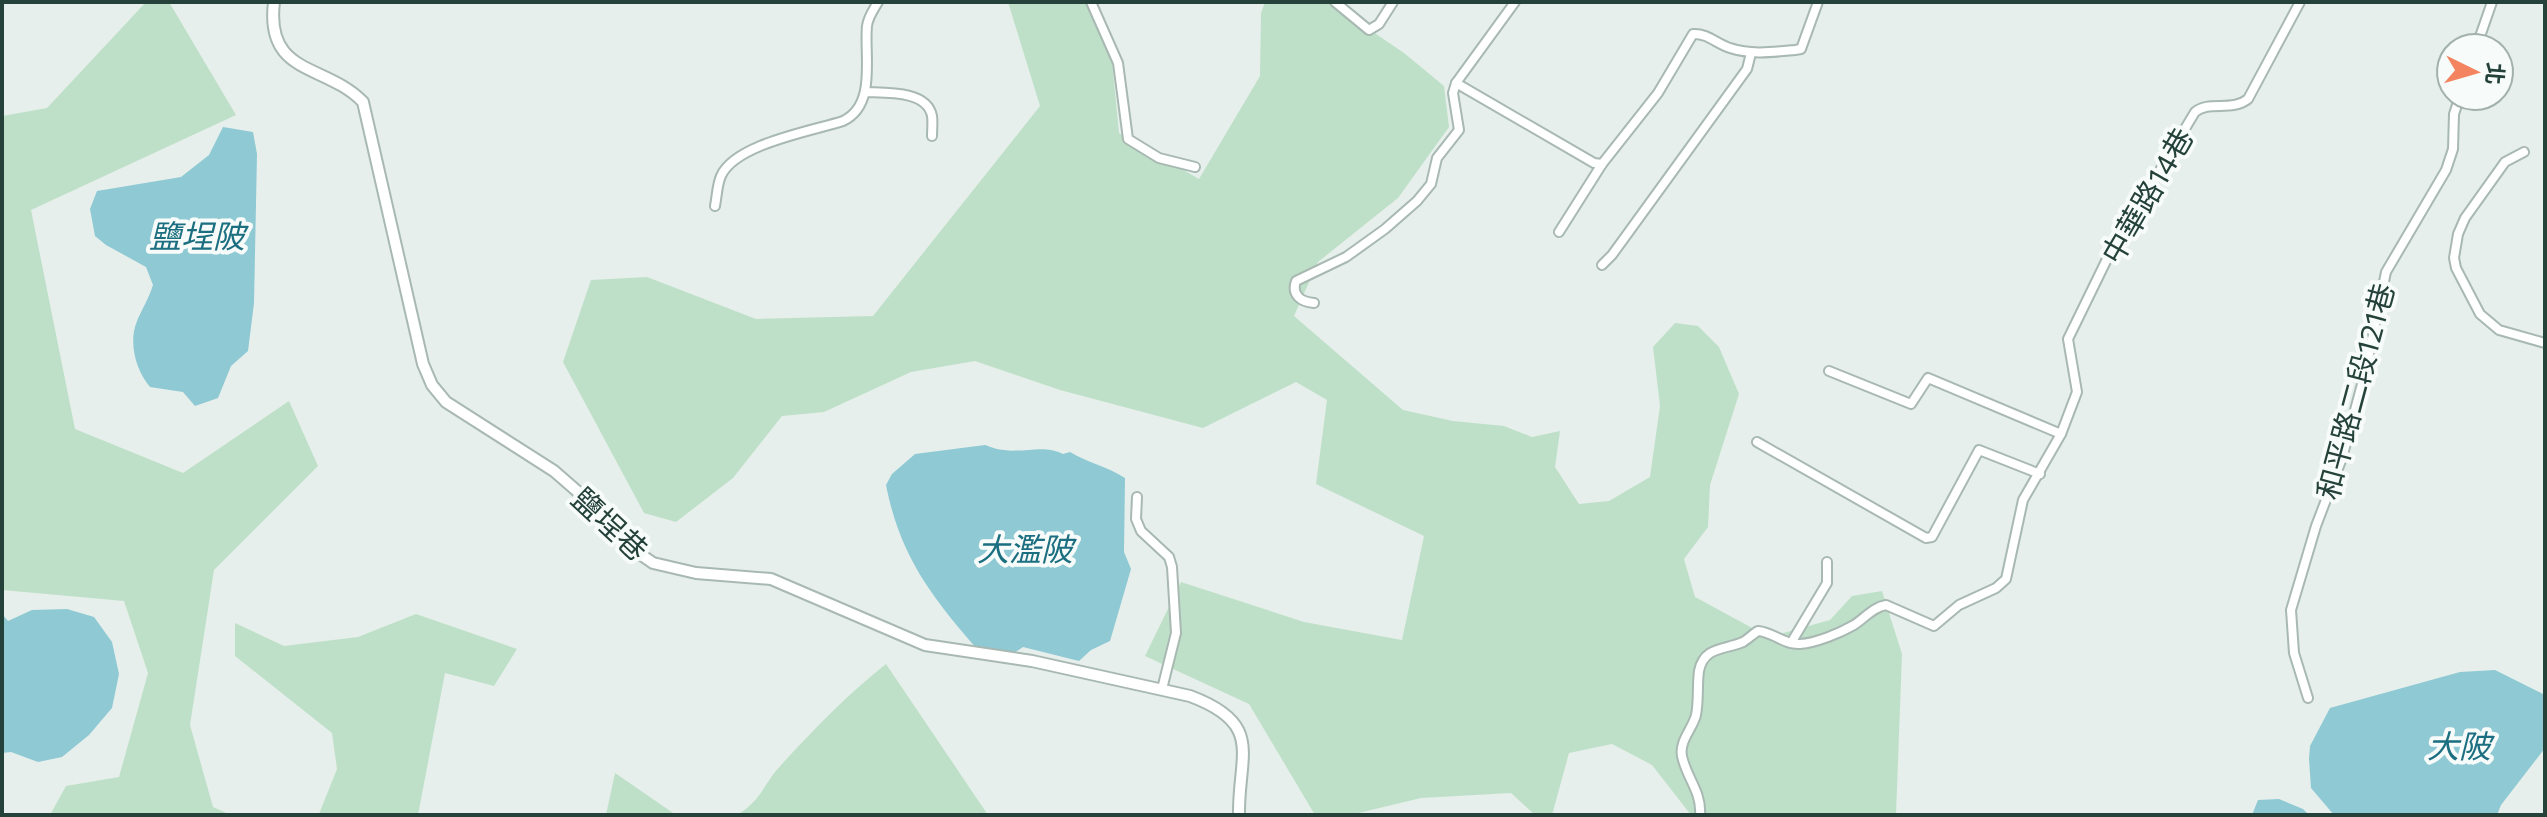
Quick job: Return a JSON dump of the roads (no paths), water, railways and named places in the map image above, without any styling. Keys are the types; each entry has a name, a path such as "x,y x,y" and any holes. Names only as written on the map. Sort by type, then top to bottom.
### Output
{"street":[{"name":"鹽埕巷","path":"274,2 274,33 286,56 353,92 363,102 423,364 432,385 446,402 554,471 653,563 696,573 771,579 925,645 1032,661 1162,689 1214,705 1236,727 1245,752 1239,815"},
{"path":"715,206 721,173 734,159 751,150 852,117 865,92 867,24 878,2"},
{"path":"1091,2 1115,53 1128,139 1159,158 1195,167"},
{"path":"1335,2 1369,30 1379,24 1393,2"},
{"path":"1314,303 1298,298 1296,281 1328,267 1385,229 1431,184 1437,158 1459,130 1453,93 1456,83 1515,2"},
{"path":"1559,232 1602,164 1658,93 1693,34 1702,34 1728,48 1751,53 1801,49 1818,2"},
{"name":"中華路14巷","path":"1700,815 1698,796 1681,749 1696,715 1702,660 1716,649 1746,641 1758,631 1791,643 1806,643 1853,625 1886,605 1934,626 1959,605 1996,588 2006,579 2023,500 2061,434 2077,392 2068,339 2108,257 2197,108 2234,107 2248,99 2300,2"},
{"path":"2482,32 2492,2"},
{"path":"1602,265 1747,69 1751,53"},
{"path":"1456,83 1594,163 1602,164"},
{"path":"865,92 901,95 923,102 932,114 932,136"},
{"name":"和平路二段121巷","path":"2308,698 2294,653 2291,610 2316,526 2342,458 2365,373 2386,272 2451,159 2456,112"},
{"path":"2524,152 2505,162 2465,218 2458,234 2454,258 2480,314 2499,330 2545,343"},
{"path":"1829,371 1911,404 1928,378 2061,434"},
{"path":"1757,442 1926,538 1932,537 1979,450 2040,474"},
{"path":"1137,497 1136,519 1141,531 1169,557 1172,567 1176,633 1162,689"},
{"path":"1791,643 1827,583 1827,562"}],"water":[{"name":"鹽埕陂","path":"223,127 253,132 257,154 254,303 248,351 231,366 218,398 195,406 183,392 150,387 141,373 133,347 134,329 153,285 146,267 95,236 90,209 97,191 181,177 209,155"},
{"name":"大濫陂","path":"985,445 1011,451 1041,449 1063,454 1070,452 1125,478 1124,552 1131,569 1110,641 1091,650 1079,661 1023,647 1011,655 977,649 932,593 909,554 886,485 892,474 915,454"},
{"path":"67,609 94,617 112,642 119,674 112,708 89,735 62,757 38,762 11,752 2,753 2,614 8,621 32,610"},
{"name":"大陂","path":"2495,670 2545,695 2545,748 2501,805 2497,815 2334,815 2311,788 2310,746 2330,708 2460,672"},
{"path":"2279,799 2303,809 2309,815 2252,815 2258,800"}]}
